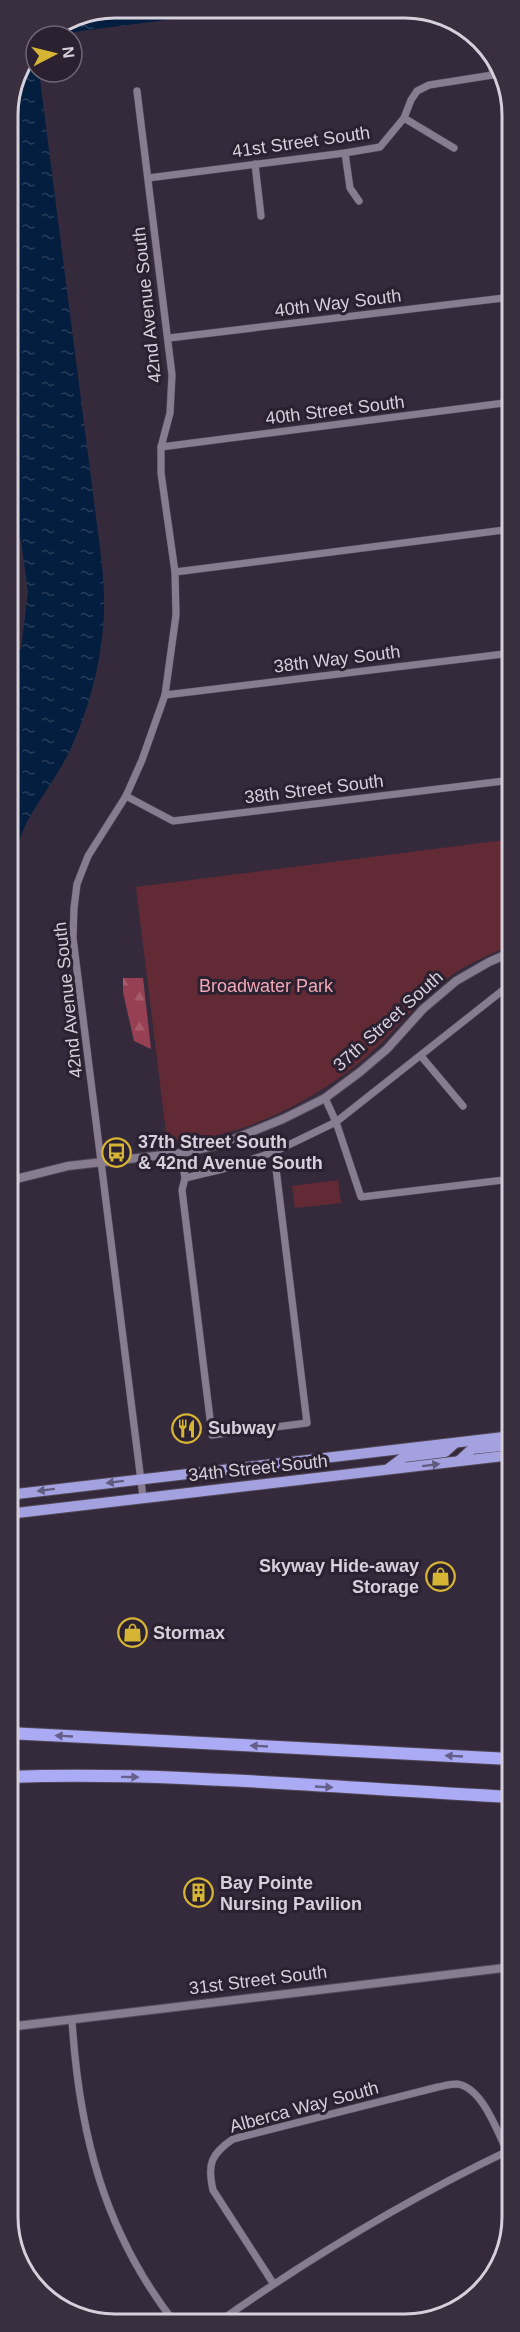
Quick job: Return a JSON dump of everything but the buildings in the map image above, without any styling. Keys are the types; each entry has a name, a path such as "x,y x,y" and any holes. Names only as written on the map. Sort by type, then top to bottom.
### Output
{"highway":[{"name":"34th Street South","path":"18,1494 502,1439"},
{"path":"385,1470 404,1457 445,1452 456,1443"},
{"path":"459,1461 472,1449 502,1445"},
{"name":"34th Street South","path":"18,1513 502,1456"},
{"path":"18,1734 502,1758"},
{"path":"18,1777 54,1775 150,1778 502,1796"}],"street":[{"name":"41st Street South","path":"148,178 380,147 404,118 417,92 429,85 493,75"},
{"name":"42nd Avenue South","path":"137,91 172,375 170,413 162,447 161,473 175,572 176,615 165,695 146,751 126,796 88,856 77,884 73,938 114,1249 143,1497"},
{"path":"404,118 454,148"},
{"path":"345,153 350,188 359,201"},
{"path":"255,164 261,216"},
{"name":"40th Way South","path":"169,338 502,298"},
{"name":"40th Street South","path":"162,447 502,403"},
{"path":"175,572 502,530"},
{"name":"38th Way South","path":"165,695 502,654"},
{"name":"38th Street South","path":"126,796 173,821 502,781"},
{"name":"37th Street South","path":"18,1178 68,1166 181,1153 219,1145 283,1119 325,1098 387,1049 423,1009 456,981 502,956"},
{"path":"185,1178 223,1169 274,1152 336,1122 502,991"},
{"path":"421,1056 463,1106"},
{"path":"325,1098 336,1122 361,1197 502,1180"},
{"path":"181,1153 185,1178 182,1190 212,1436 307,1423 274,1152"},
{"name":"31st Street South","path":"18,2026 502,1967"},
{"path":"72,2020 78,2094 96,2172 114,2221 136,2263 169,2314"},
{"name":"Alberca Way South","path":"273,2283 213,2190 209,2175 211,2162 218,2149 233,2139 457,2084 471,2089 481,2101 502,2138"},
{"path":"230,2314 273,2283 359,2229 502,2156"}],"green space":[{"name":"Broadwater Park","path":"502,840 502,949 452,975 423,999 365,1058 333,1082 297,1104 240,1129 208,1137 167,1141 136,887"},
{"path":"123,978 143,978 151,1049 134,1041 123,992"},
{"path":"338,1180 341,1203 295,1208 292,1186"}],"water":[{"path":"115,18 182,18 84,31 84,24 82,24"},
{"path":"24,81 24,84 41,84 100,548 104,586 104,618 100,655 86,711 62,766 27,822 18,844 18,650 21,649 28,592 21,540 18,536 18,108"},
{"path":"314,1157 317,1166 301,1171 299,1162"}],"place":[{"name":"37th Street South & 42nd Avenue South","path":"117,1152"},
{"name":"Subway","path":"187,1428"},
{"name":"Skyway Hide-away Storage","path":"440,1576"},
{"name":"Stormax","path":"132,1633"},
{"name":"Bay Pointe Nursing Pavilion","path":"199,1893"}]}
